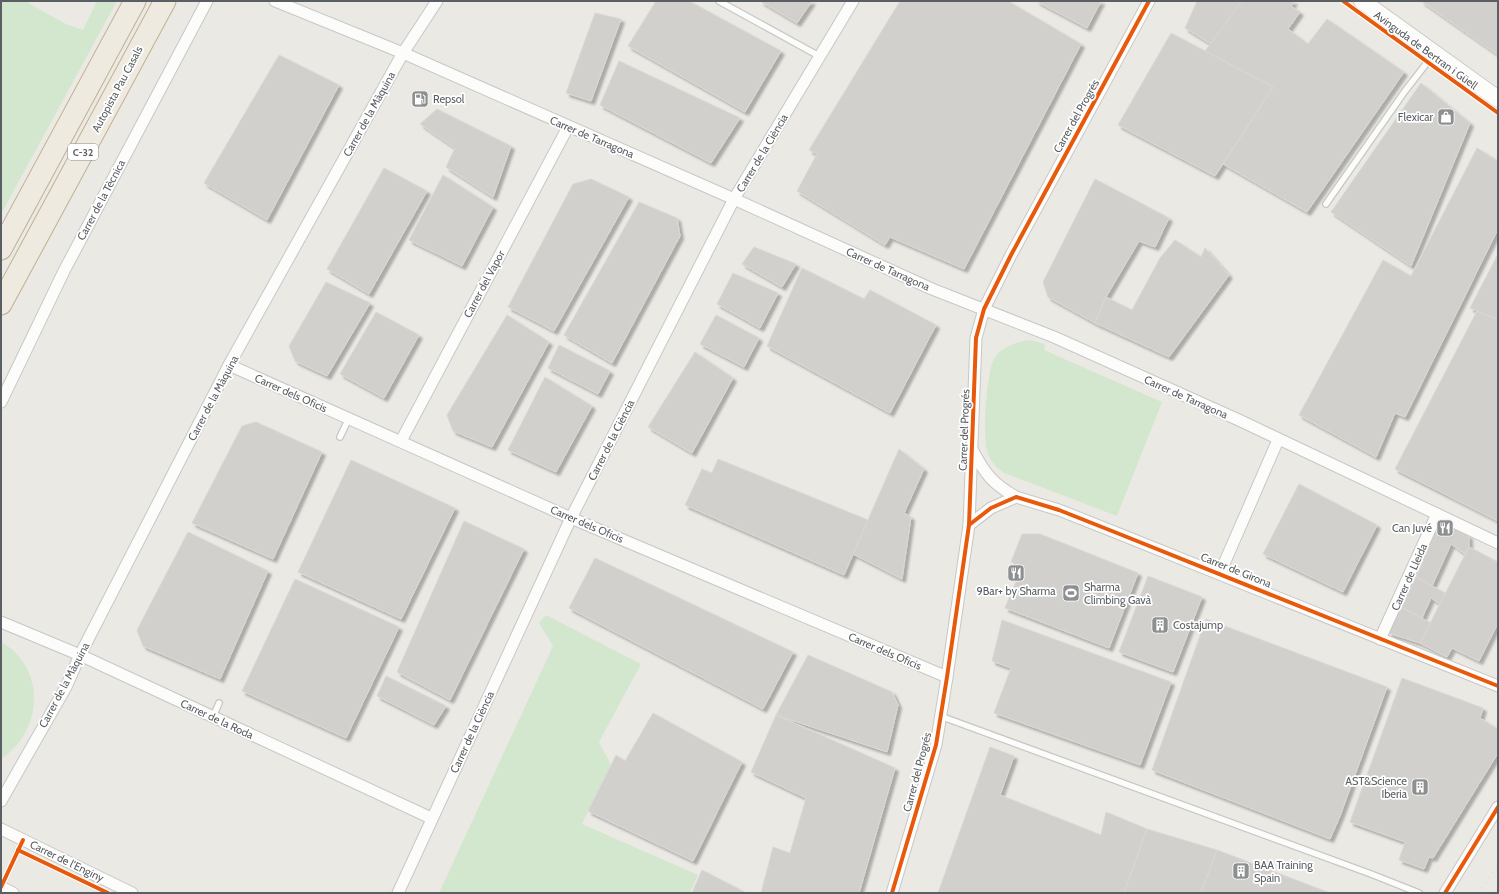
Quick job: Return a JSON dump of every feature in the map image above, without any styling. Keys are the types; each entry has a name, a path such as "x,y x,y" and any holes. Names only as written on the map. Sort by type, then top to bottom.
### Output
{"highway":[{"name":"C-32","path":"1,249 135,1"},
{"name":"Autopista Pau Casals","path":"1,304 165,1"}],"street":[{"name":"Carrer de la Tècnica","path":"1,402 64,271 207,1"},
{"name":"Carrer de Tarragona","path":"275,1 403,54 734,198 932,289 1054,337 1241,421 1278,440 1498,543"},
{"name":"Carrer de la Màquina","path":"1,801 66,687 80,655 229,365 403,54 437,1"},
{"name":"Carrer de la Ciència","path":"398,893 571,518 734,198 853,1"},
{"name":"Carrer del Progrés","path":"892,893 936,745 947,677 969,526 976,338 984,309 1011,255 1149,1"},
{"name":"Avinguda de Bertran i Güell","path":"1367,2 1498,99"},
{"name":"Carrer del Vapor","path":"401,441 568,127"},
{"name":"Carrer dels Oficis","path":"229,365 571,518 947,677"},
{"path":"1220,574 1278,440"},
{"name":"Carrer de Girona","path":"972,449 987,476 997,486 1016,497 1059,510 1498,686"},
{"path":"969,526 991,508 1016,497"},
{"name":"Carrer de Lleida","path":"1380,639 1437,514"},
{"name":"Carrer de la Roda","path":"1,622 80,655 432,818"},
{"path":"1445,893 1498,807"},
{"name":"Carrer de l'Enginy","path":"1,829 132,893"},
{"path":"1,887 13,893"}],"lane":[{"path":"719,1 819,56"},
{"path":"1326,204 1405,91 1435,53"},
{"path":"340,437 349,418"},
{"path":"213,717 220,703"},
{"path":"940,716 1419,893"}],"green space":[{"path":"1,1 25,1 66,24 83,30 97,1 117,1 1,214"},
{"path":"1030,340 1045,344 1044,350 1162,402 1117,516 1004,473 994,465 989,457 986,446 985,421 987,390 992,364 995,357 1006,347 1015,343"},
{"path":"546,615 641,664 599,742 611,765 582,824 698,875 690,893 439,893 553,646 539,623"},
{"path":"1,642 16,653 26,667 32,683 34,700 32,717 25,733 15,747 1,759"}],"building":[{"path":"656,1 689,1 781,51 745,112 628,46"},
{"path":"760,1 812,1 797,23"},
{"path":"900,1 1008,1 1081,44 964,269 890,237 885,245 797,191 817,154 809,150"},
{"path":"1036,1 1101,1 1087,28"},
{"path":"1197,1 1242,1 1211,44 1185,28"},
{"path":"1242,1 1294,1 1291,6 1300,12 1288,29 1308,44 1327,19 1404,72 1307,212 1223,164 1273,87 1205,51"},
{"path":"1421,1 1498,1 1498,55"},
{"path":"595,13 621,19 591,101 566,93"},
{"path":"1171,33 1273,87 1215,176 1118,125"},
{"path":"279,55 339,85 267,220 204,183"},
{"path":"619,61 740,118 711,163 600,105"},
{"path":"1421,83 1470,123 1411,266 1331,212"},
{"path":"437,109 511,146 493,197 446,167 455,148 420,124"},
{"path":"1477,148 1498,161 1498,229 1405,417 1395,413 1376,457 1299,415 1383,260 1411,276"},
{"path":"384,168 427,191 369,294 327,269"},
{"path":"443,175 493,207 462,266 409,240"},
{"path":"591,179 629,197 554,331 508,307 573,184"},
{"path":"1095,179 1169,218 1155,247 1139,241 1106,297 1095,323 1048,297 1043,282"},
{"path":"639,202 677,218 680,236 612,363 564,335"},
{"path":"1175,240 1201,257 1205,248 1229,275 1169,357 1095,323 1106,297 1132,310 1160,258"},
{"path":"754,247 796,264 782,287 742,264"},
{"path":"1498,254 1498,320 1470,308"},
{"path":"802,268 864,299 870,290 936,325 890,413 767,346"},
{"path":"733,273 778,293 760,328 717,304"},
{"path":"326,282 370,303 327,376 295,361 289,346"},
{"path":"1477,311 1498,320 1498,521 1395,469"},
{"path":"376,312 419,335 384,398 340,374"},
{"path":"507,315 549,342 492,447 453,431 447,415"},
{"path":"716,315 759,338 744,367 700,344"},
{"path":"559,345 610,371 598,394 548,368"},
{"path":"695,352 733,378 692,453 648,427"},
{"path":"545,377 592,406 556,472 508,450"},
{"path":"256,422 322,452 273,559 192,523 242,426"},
{"path":"899,449 924,469 904,513 911,517 902,579 853,554"},
{"path":"718,459 868,520 844,575 685,505 702,469 712,473"},
{"path":"351,460 455,508 401,619 298,572"},
{"path":"1299,484 1377,525 1343,592 1263,554"},
{"path":"464,521 524,549 450,700 397,672"},
{"path":"1440,522 1469,536 1469,547 1465,554 1451,544 1432,586 1416,577"},
{"path":"188,532 268,571 220,679 143,646 137,630"},
{"name":"Sharma Climbing Gavà","path":"1022,534 1040,534 1138,573 1109,648 1005,608 1017,579 1010,575 1014,563 1011,562"},
{"path":"1469,547 1498,562 1498,623 1479,661 1452,648 1447,657 1420,643"},
{"path":"595,558 793,652 763,709 569,608"},
{"name":"Costajump","path":"1148,576 1202,597 1173,672 1119,652"},
{"path":"1416,577 1445,593 1440,604 1431,598 1422,618 1401,607"},
{"path":"295,579 399,627 346,738 242,691"},
{"path":"1401,607 1431,623 1420,643 1388,633"},
{"path":"1206,619 1387,687 1340,816 1330,839 1152,770"},
{"path":"1002,620 1171,682 1140,765 994,713 1011,668 992,661"},
{"path":"808,655 892,692 898,705 887,752 776,715"},
{"path":"386,676 446,706 434,725 377,696"},
{"name":"AST&Science Iberia","path":"1402,678 1483,708 1480,718 1498,729 1498,753 1433,858 1429,857 1424,869 1399,860 1405,842 1350,822"},
{"path":"653,713 742,762 693,861 588,811 616,755 625,761"},
{"path":"776,715 895,768 859,893 761,893 773,847 790,853 806,798 751,772"},
{"path":"990,747 1014,756 1000,795 1101,835 1106,812 1147,829 1124,893 938,893"},
{"path":"1147,829 1217,850 1201,893 1124,893"},
{"name":"BAA Training Spain","path":"1217,850 1330,893 1201,893"},
{"path":"702,870 741,890 740,893 692,893"}],"railway":[{"path":"1479,893 1498,864"},
{"path":"1495,893 1498,888"}],"cycle path":[{"path":"892,893 936,745 947,677 969,525 976,338 984,309 1011,255 1149,1"},
{"path":"1343,1 1498,113"},
{"path":"969,525 991,508 1016,497 1059,510 1498,686"},
{"path":"1445,893 1498,807"},
{"path":"1,887 23,840"},
{"path":"18,850 108,893"}],"place":[{"name":"Repsol","path":"420,99"},
{"name":"Flexicar","path":"1446,117"},
{"name":"Can Juvé","path":"1445,528"},
{"name":"9Bar+ by Sharma","path":"1016,573"},
{"name":"Sharma Climbing Gavà","path":"1071,593"},
{"name":"Costajump","path":"1160,625"},
{"name":"AST&Science Iberia","path":"1420,787"},
{"name":"BAA Training Spain","path":"1241,871"}]}
